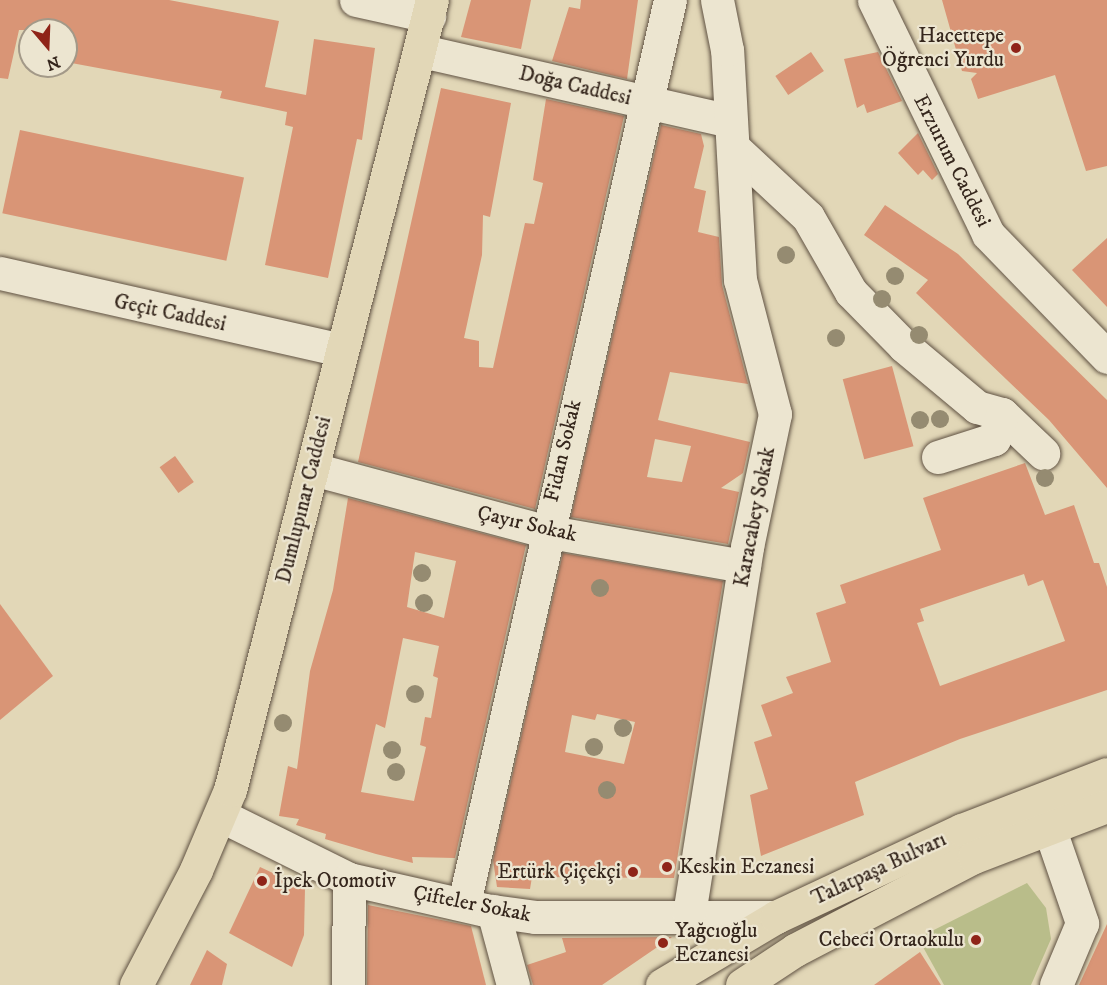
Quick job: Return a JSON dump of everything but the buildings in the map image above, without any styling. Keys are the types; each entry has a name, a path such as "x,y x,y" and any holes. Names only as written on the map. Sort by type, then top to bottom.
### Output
{"main road":[{"name":"Dumlupınar Caddesi","path":"136,985 220,815 313,469 341,350 422,51 431,8"},
{"name":"Talatpaşa Bulvarı","path":"662,985 776,917 962,830 1107,774"},
{"name":"Talatpaşa Bulvarı","path":"742,985 795,950 963,863 1049,827 1107,806"}],"street":[{"path":"356,0 431,8"},
{"name":"Fidan Sokak","path":"513,985 478,907 545,531 643,102 670,0"},
{"name":"Erzurum Caddesi","path":"874,0 988,234 1107,357"},
{"name":"Karacabey Sokak","path":"689,914 744,566 775,414 740,280 725,4"},
{"name":"Doğa Caddesi","path":"422,51 643,102 732,135"},
{"path":"732,135 808,217 851,292 904,346 977,407 1002,414 1043,453"},
{"name":"Geçit Caddesi","path":"0,273 341,350"},
{"path":"938,457 994,439 1002,414"},
{"name":"Çayır Sokak","path":"313,469 545,531 744,566"},
{"name":"Çifteler Sokak","path":"220,815 350,879 478,907 536,917 689,914 776,917"},
{"path":"1049,827 1094,921 1056,985"},
{"path":"348,985 350,879"}],"green space":[{"path":"1027,883 1046,908 1051,939 1031,985 944,985 918,938"}],"place":[{"name":"Hacettepe Öğrenci Yurdu","path":"1016,48"},
{"name":"Keskin Eczanesi","path":"667,867"},
{"name":"Ertürk Çiçekçi","path":"633,872"},
{"name":"İpek Otomotiv","path":"262,881"},
{"name":"Cebeci Ortaokulu","path":"976,940"},
{"name":"Yağcıoğlu Eczanesi","path":"663,943"}]}
